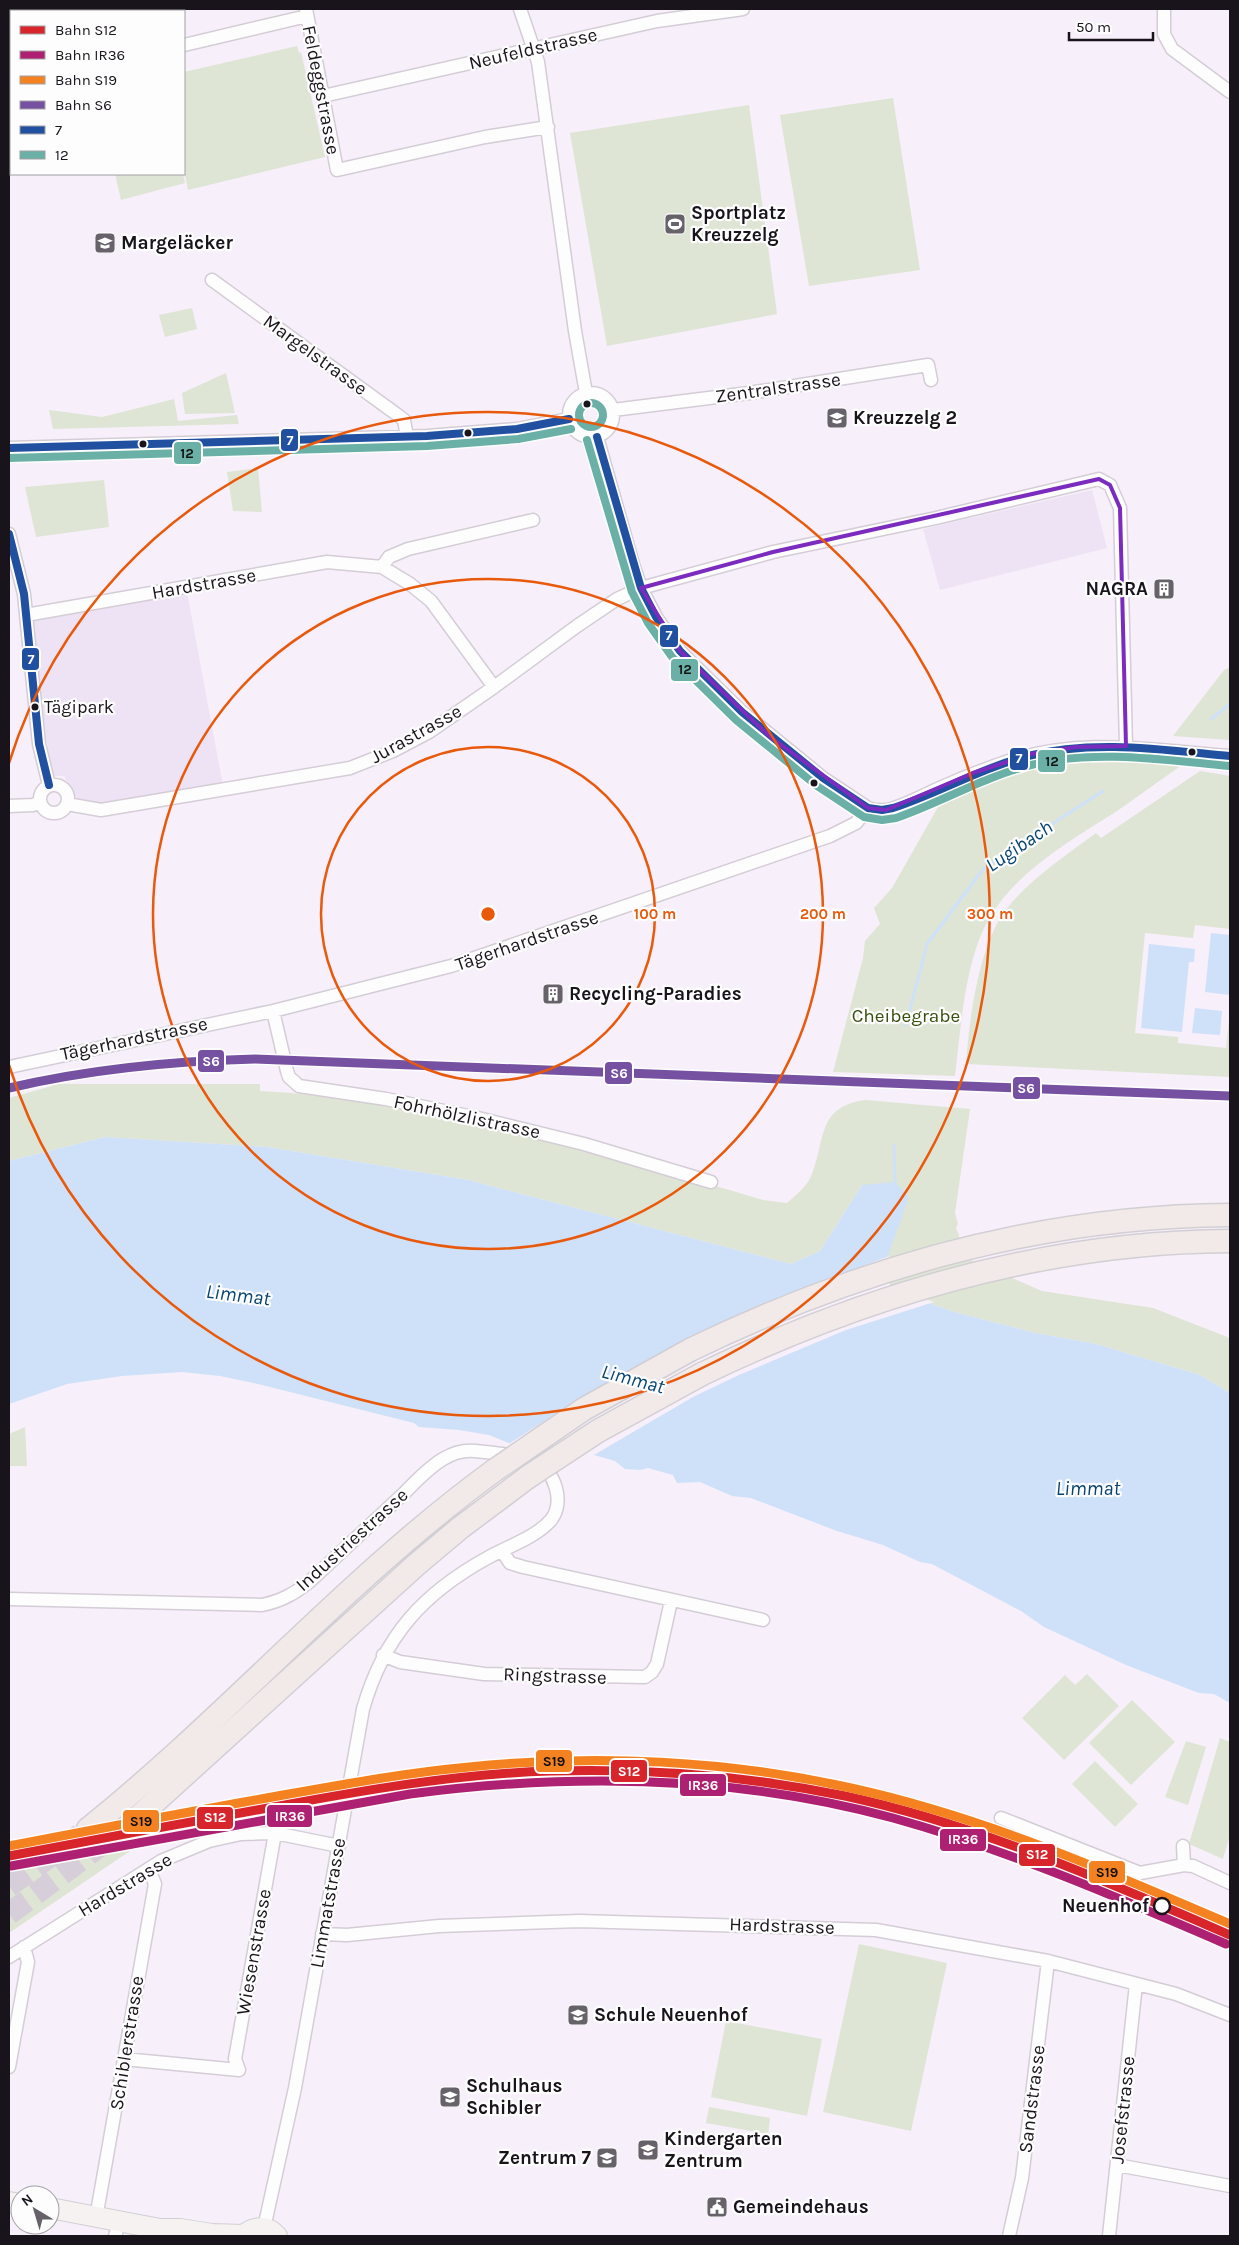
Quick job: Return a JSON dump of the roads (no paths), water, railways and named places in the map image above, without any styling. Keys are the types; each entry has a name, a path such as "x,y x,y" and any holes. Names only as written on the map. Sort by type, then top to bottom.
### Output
{"highway":[{"path":"88,1829 159,1769 393,1552 495,1470 591,1405 690,1350 800,1302 892,1269 974,1246 1062,1229 1152,1218 1230,1215"},
{"path":"136,1820 408,1572 468,1522 532,1469 623,1416 728,1361 838,1315 934,1284 1038,1259 1094,1250 1154,1244 1230,1241"},
{"path":"1154,1244 1230,1256"}],"main road":[{"path":"60,2210 96,2218 117,2229 167,2233 180,2229 218,2235 244,2236 253,2229 271,2232"}],"street":[{"path":"520,9 538,62 575,331 586,393"},
{"name":"Neufeldstrasse","path":"323,96 657,21 743,9"},
{"path":"1164,9 1164,34 1172,49 1230,92"},
{"path":"185,45 307,13"},
{"name":"Feldeggstrasse","path":"307,13 337,170 484,137 548,127"},
{"name":"Margelstrasse","path":"212,280 404,420 407,437"},
{"name":"Zentralstrasse","path":"613,410 749,393 928,365 931,380"},
{"path":"586,393 600,394 606,398 613,410 610,426 605,433 597,437 585,437 579,434 571,425 569,419 570,405 580,395 586,393"},
{"path":"9,448 407,437 517,429 569,419"},
{"path":"597,437 641,588 652,611 680,651 719,691 777,742 823,778 868,808 886,810 973,773 1031,754 1076,747 1126,746 1230,756"},
{"path":"494,687 585,620 618,598 641,588 774,552 936,518 1099,480 1110,485 1120,508 1126,746"},
{"path":"382,567 389,557 408,549 533,520"},
{"path":"9,534 13,566 26,615 39,744 49,785"},
{"name":"Hardstrasse","path":"26,615 327,562 382,567 410,584 431,601 494,687"},
{"name":"Jurastrasse","path":"67,804 101,810 350,768 393,751 429,732 494,687"},
{"path":"49,785 58,785 66,790 67,804 61,811 52,813 44,810 40,802 42,790 49,785"},
{"path":"9,806 33,805 40,802"},
{"name":"Tägerhardstrasse","path":"9,1066 273,1011 451,966 517,945 830,836 856,824 868,808"},
{"name":"Fohrhölzlistrasse","path":"273,1011 289,1078 299,1086 386,1099 478,1118 584,1144 711,1182"},
{"name":"Industriestrasse","path":"9,1599 244,1606 278,1602 292,1595 309,1582 429,1470 444,1459 462,1451 472,1450 532,1469"},
{"name":"Limmatstrasse","path":"271,2232 363,1709 374,1675 383,1655 404,1624 429,1598 455,1578 542,1528 551,1520 556,1510 558,1498 555,1486 546,1472 532,1469"},
{"path":"502,1551 508,1561 514,1565 763,1620"},
{"name":"Ringstrasse","path":"383,1655 400,1662 476,1673 645,1677 657,1664 672,1601"},
{"path":"1001,1818 1140,1873 1184,1865 1193,1866 1230,1883"},
{"name":"Hardstrasse","path":"9,1957 149,1869 177,1853 209,1841 241,1834 275,1833 339,1846"},
{"name":"Wiesenstrasse","path":"124,2059 239,2070 236,2059 275,1833"},
{"path":"1183,1846 1184,1865"},
{"name":"Schiblerstrasse","path":"96,2218 155,1884 149,1869"},
{"name":"Hardstrasse","path":"322,1934 347,1935 439,1926 579,1921 841,1928 900,1933 1048,1961 1176,1994 1230,2015"},
{"path":"9,2067 28,1962 24,1947"},
{"name":"Sandstrasse","path":"1009,2236 1025,2160 1048,1961"},
{"name":"Josefstrasse","path":"1109,2236 1136,1984"},
{"path":"1117,2166 1230,2186"}],"water":[{"path":"1211,933 1230,935 1230,995 1205,992"},
{"path":"1149,944 1195,949 1194,962 1189,962 1182,1032 1141,1028"},
{"path":"1195,1008 1222,1011 1220,1035 1192,1033"},
{"name":"Limmat","path":"105,1137 267,1147 468,1180 791,1264 820,1251 862,1185 895,1182 909,1197 882,1273 889,1289 954,1312 1035,1333 1096,1344 1200,1375 1230,1393 1230,1703 1214,1694 1199,1693 1126,1665 1044,1627 1021,1611 932,1564 920,1562 883,1545 837,1531 751,1498 732,1496 700,1482 677,1483 673,1475 648,1468 640,1470 625,1469 615,1461 594,1455 579,1457 511,1444 489,1435 459,1430 419,1427 414,1423 258,1384 220,1376 182,1372 122,1376 67,1384 9,1404 9,1161"}],"waterway":[{"name":"Lugibach","path":"1211,719 1230,704"},
{"name":"Lugibach","path":"906,1025 927,944 984,868 1103,791"},
{"name":"Lugibach","path":"894,1145 895,1182"}],"tunnel":[{"path":"9,1914 136,1819"},
{"path":"9,1886 88,1829"}],"rail line":[{"name":"S6","path":"9,1088 39,1081 131,1067 255,1059 1230,1096"},
{"name":"S19","path":"9,1846 244,1802 412,1774 517,1763 564,1761 661,1762 757,1771 851,1788 900,1800 949,1814 1044,1847 1230,1924"},
{"name":"S12","path":"9,1856 330,1797 439,1780 550,1771 661,1772 772,1783 809,1789 895,1808 944,1822 1041,1856 1230,1935"},
{"name":"IR36","path":"11,1866 410,1794 470,1787 531,1783 653,1782 774,1793 834,1804 893,1818 978,1845 1062,1875 1226,1944"}],"place":[{"name":"Sportplatz Kreuzzelg","path":"675,224"},
{"name":"Margeläcker","path":"105,243"},
{"name":"Kreuzzelg 2","path":"837,418"},
{"name":"NAGRA","path":"1164,589"},
{"name":"Tägipark","path":"35,707"},
{"name":"Recycling-Paradies","path":"553,994"},
{"name":"Neuenhof","path":"1162,1906"},
{"name":"Schule Neuenhof","path":"578,2015"},
{"name":"Schulhaus Schibler","path":"450,2097"},
{"name":"Kindergarten Zentrum","path":"648,2150"},
{"name":"Zentrum 7","path":"607,2158"},
{"name":"Gemeindehaus","path":"717,2207"}],"park label":[{"name":"Cheibegrabe","path":"906,1016"}]}
